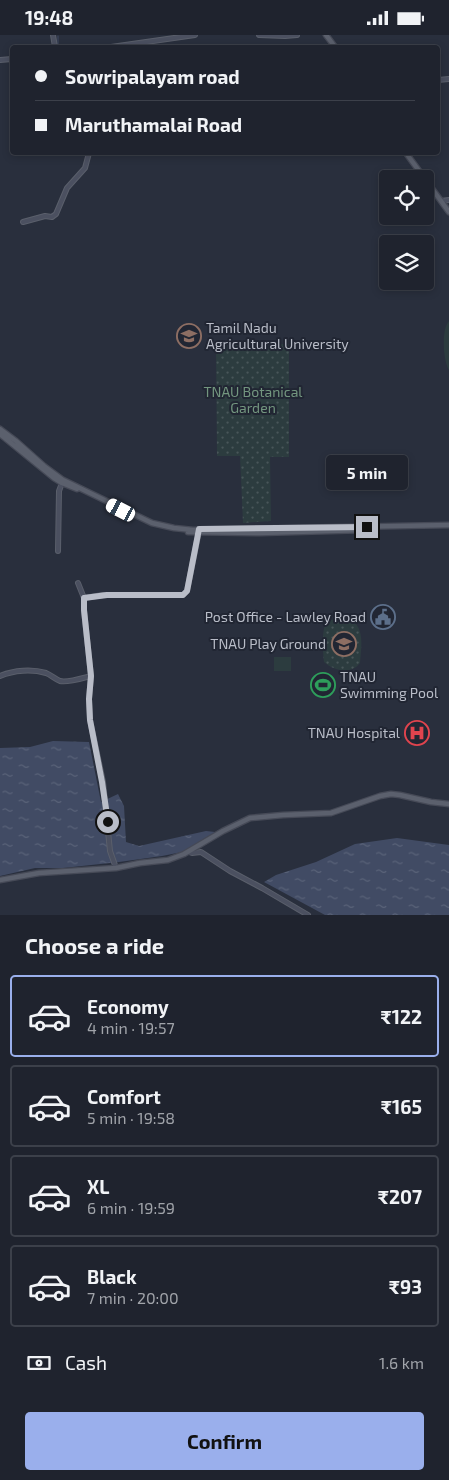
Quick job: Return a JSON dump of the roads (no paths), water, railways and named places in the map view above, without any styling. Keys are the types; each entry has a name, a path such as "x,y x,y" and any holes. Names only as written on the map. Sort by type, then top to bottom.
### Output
{"main road":[{"path":"326,35 334,45"},
{"path":"407,155 418,170"},
{"path":"434,191 449,212"},
{"path":"0,429 63,480 152,523 199,531"},
{"path":"0,434 62,483 151,525 173,531 310,532 449,526"},
{"path":"0,880 39,873 116,868 168,860 189,852 223,831 250,818 285,814 331,813 391,794 449,804"}],"street":[{"path":"125,45 195,35"},
{"path":"259,35 297,35"},
{"path":"23,221 44,216 52,217 56,214 67,188 84,168 88,155"},
{"path":"441,201 449,200"},
{"path":"58,551 59,491 62,483"},
{"path":"84,598 107,595 183,595 187,591 199,531"},
{"path":"78,583 84,598 91,676 90,720 102,782 110,851 116,868"},
{"path":"0,676 16,671 38,672 48,674 63,681 91,676"},
{"path":"189,852 201,852 230,871 308,915"}],"water":[{"path":"53,741 89,742 101,802 118,794 124,806 126,842 139,846 206,831 215,832 182,852 119,862 63,868 35,868 0,876 0,748 30,747"},
{"path":"397,838 449,845 449,915 325,915 264,882 276,875 316,862 355,844"}],"waterway":[{"path":"58,36 58,45"}],"place":[{"name":"Tamil Nadu Agricultural University","path":"189,336"},
{"name":"Post Office - Lawley Road","path":"383,617"},
{"name":"TNAU Play Ground","path":"344,644"},
{"name":"TNAU Swimming Pool","path":"323,685"},
{"name":"TNAU Hospital","path":"417,733"}],"park label":[{"name":"TNAU Botanical Garden","path":"253,400"}]}
